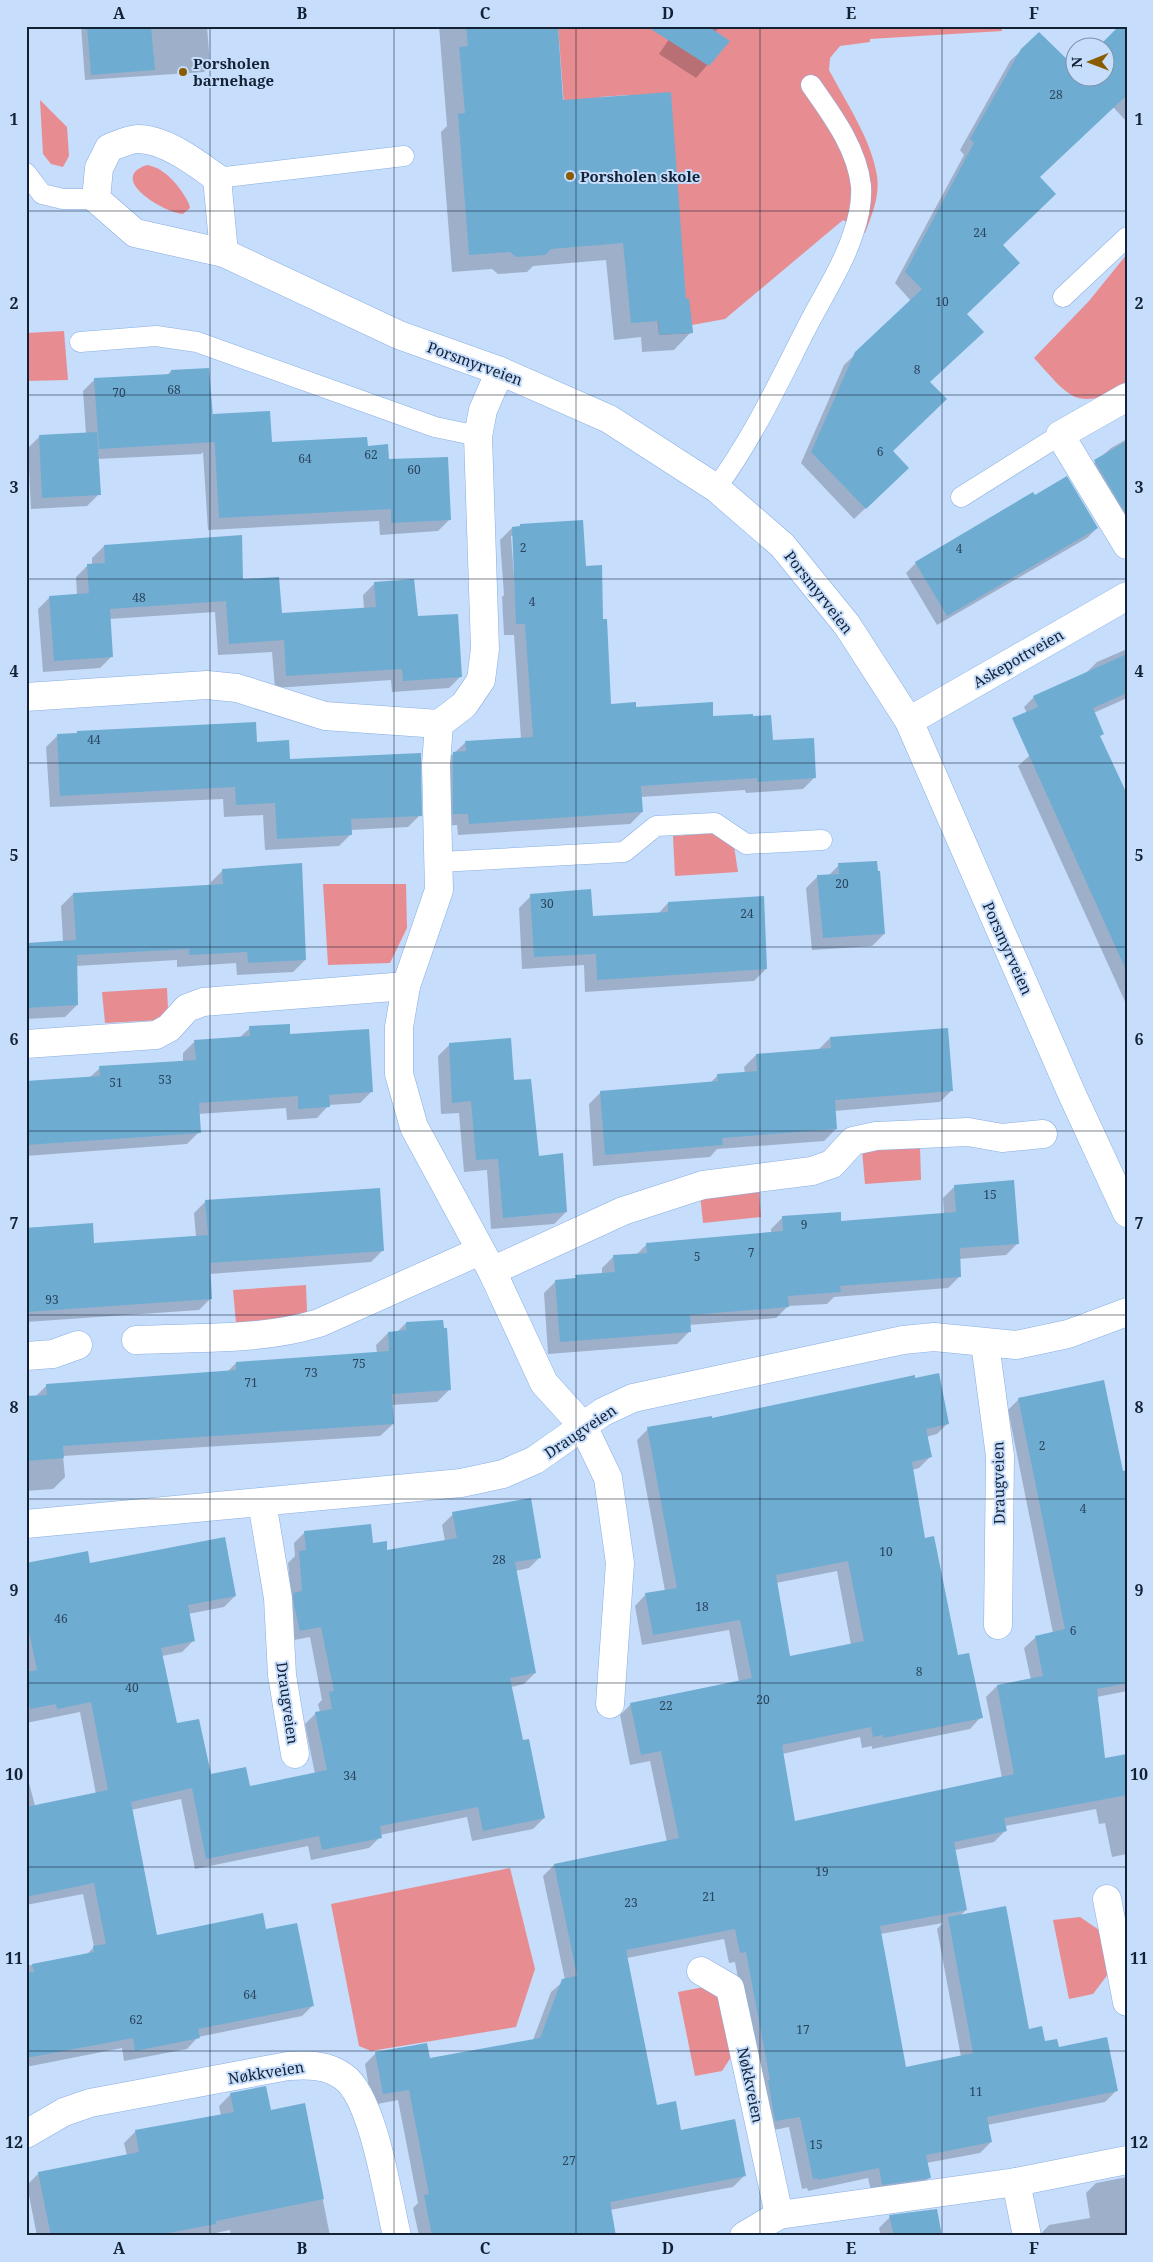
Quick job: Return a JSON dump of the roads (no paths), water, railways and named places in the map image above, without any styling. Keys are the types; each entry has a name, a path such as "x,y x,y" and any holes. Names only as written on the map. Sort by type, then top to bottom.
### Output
{"street":[{"path":"96,199 99,168 109,148 138,138 169,146 192,159 217,178 224,253"},
{"name":"Porsmyrveien","path":"96,199 135,233 224,253 399,334 500,371 609,419 716,488 782,545 847,625 909,721 1070,1092 1127,1212"},
{"path":"26,697 207,685 237,688 325,716 439,724 464,705 481,680 485,649 478,436 483,410 500,371"},
{"path":"1127,397 1060,435 1127,545"},
{"name":"Askepottveien","path":"909,721 1127,596"},
{"path":"439,724 436,765 440,862 439,890 406,986 399,1027 399,1074 414,1127 486,1261 544,1383 583,1426 608,1478 620,1563 610,1704"},
{"path":"26,1044 156,1035 168,1028 187,1008 203,1002 406,986"},
{"path":"136,1340 296,1330 623,1210 704,1185 812,1171 832,1164 854,1141 876,1136 968,1132 1002,1138 1043,1134"},
{"name":"Draugveien","path":"26,1524 461,1483 503,1474 535,1460 603,1412 633,1398 903,1340 934,1337 1016,1345 1068,1334 1127,1312"},
{"name":"Draugveien","path":"985,1343 1000,1456 998,1625"},
{"path":"26,1356 53,1354 78,1345"},
{"name":"Draugveien","path":"262,1502 278,1598 282,1674 295,1754"},
{"path":"1107,1899 1127,2002"},
{"name":"Nøkkveien","path":"701,1971 730,1988 779,2215"},
{"name":"Nøkkveien","path":"26,2134 64,2112 90,2103 288,2066 312,2065 329,2069 345,2078 359,2095 373,2131 397,2236"},
{"path":"744,2236 779,2215 1016,2182 1127,2160"},
{"path":"1016,2182 1027,2236"}],"lane":[{"path":"716,488 733,465 756,426 841,260 858,221 861,188 857,164 840,129 812,84"},
{"path":"217,178 404,156"},
{"path":"26,173 42,194 63,199 96,199"},
{"path":"1063,297 1127,237"},
{"path":"80,342 156,336 197,342 435,427 478,436"},
{"path":"961,497 1060,435"},
{"path":"440,862 624,852 656,826 715,823 746,844 822,840"}],"place":[{"name":"Porsholen barnehage","path":"183,72"},
{"name":"Porsholen skole","path":"570,176"}]}
